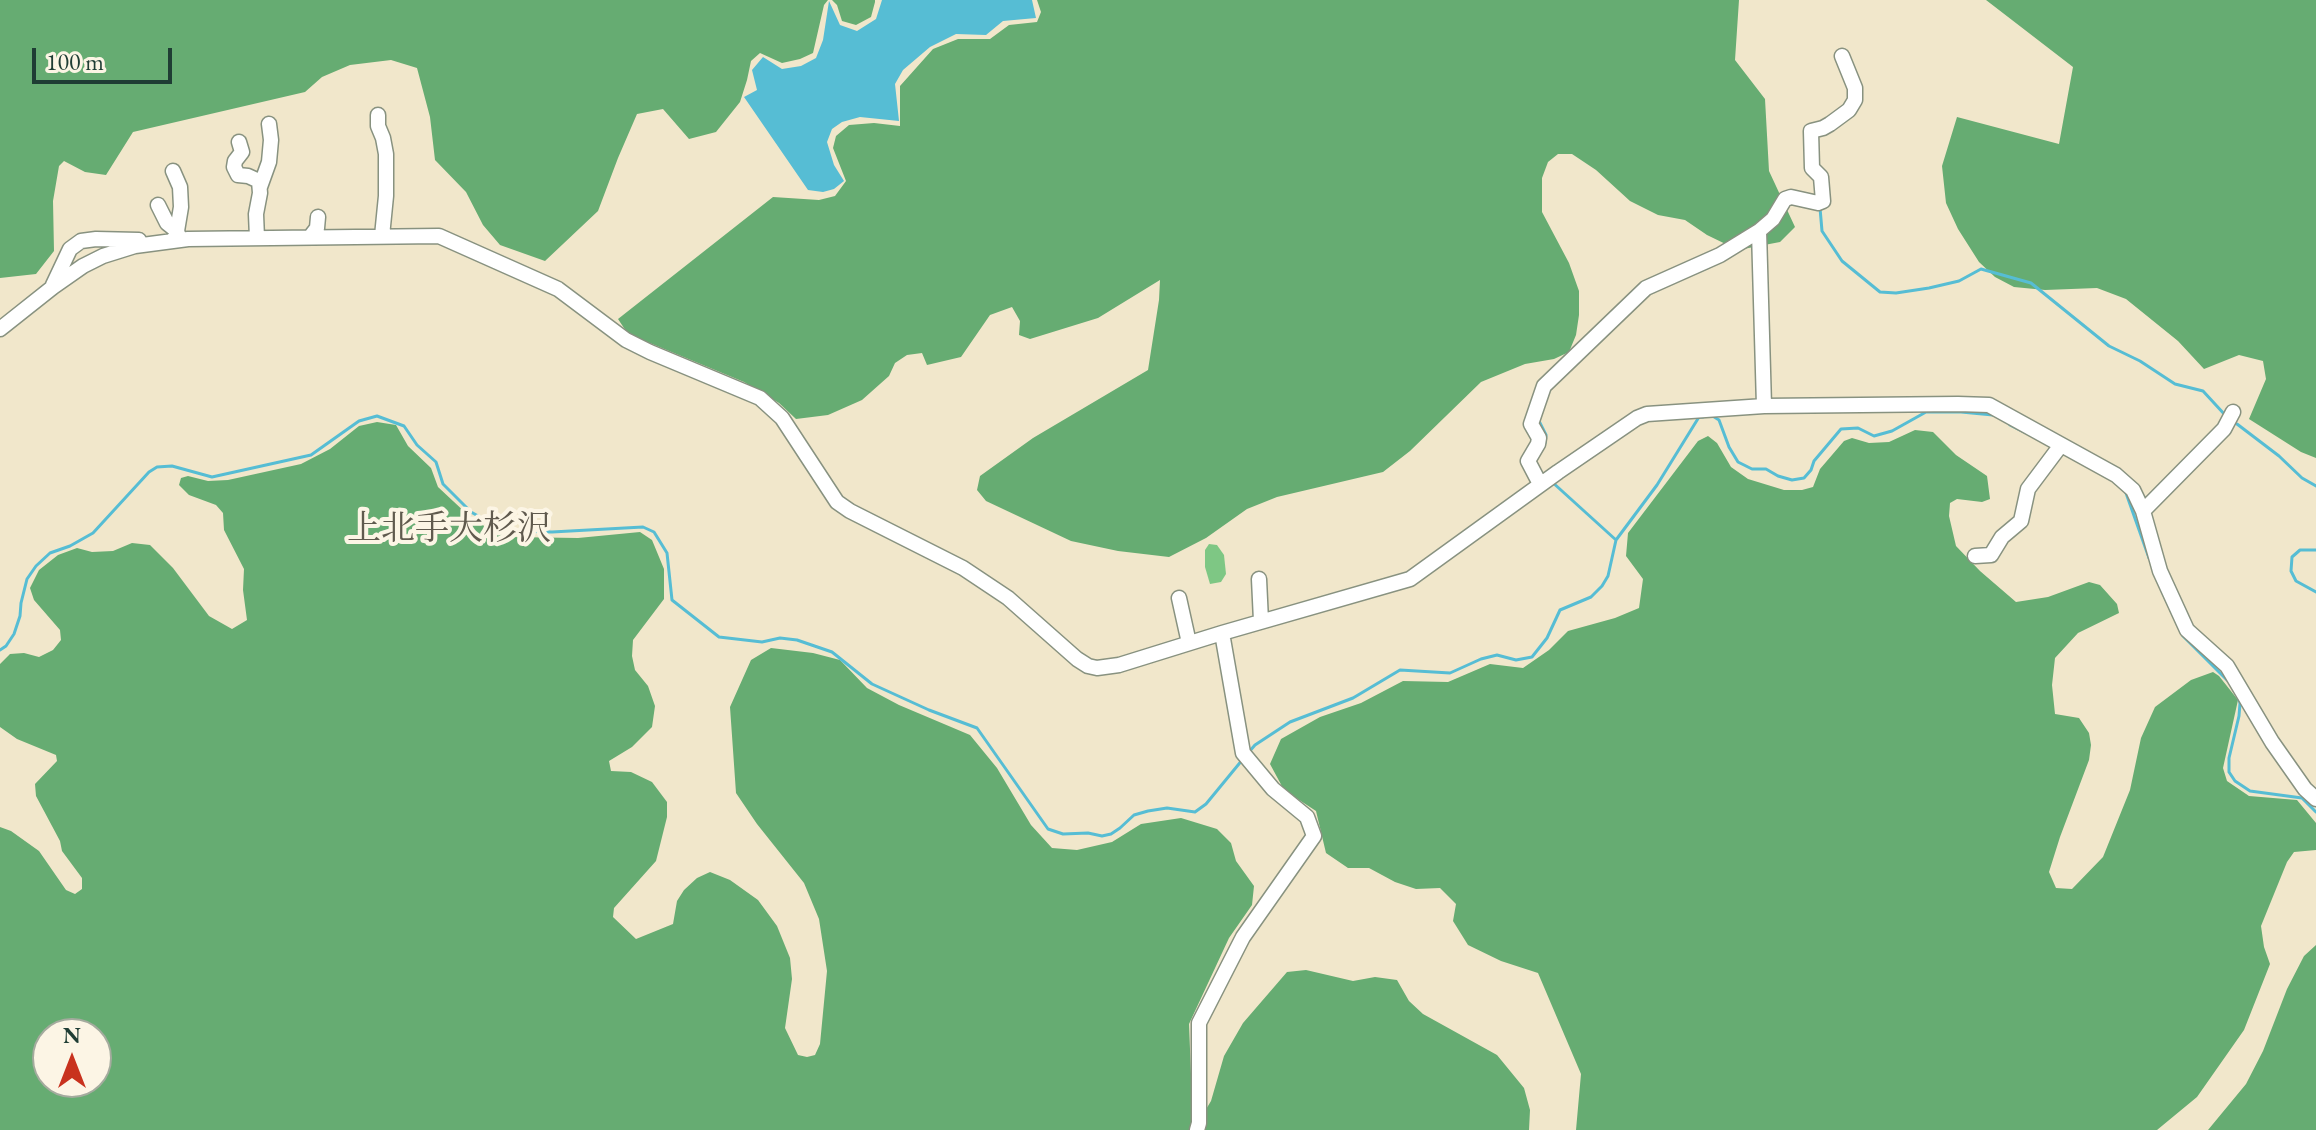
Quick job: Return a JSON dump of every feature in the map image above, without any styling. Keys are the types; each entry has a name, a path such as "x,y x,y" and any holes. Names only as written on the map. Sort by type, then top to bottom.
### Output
{"street":[{"path":"1540,484 1528,461 1538,444 1539,438 1531,424 1544,386 1646,288 1720,255 1759,231 1773,219 1785,199 1823,201 1821,177 1812,168 1811,131 1830,124 1849,110 1855,100 1855,88 1842,56"},
{"path":"378,115 386,154 382,236"},
{"path":"257,238 256,214 260,187 269,162 269,124"},
{"path":"239,142 242,152 234,167 238,175 259,181 260,187"},
{"path":"173,171 180,187 178,236"},
{"path":"158,205 178,236"},
{"path":"310,237 317,228 318,217"},
{"path":"1759,231 1764,406"},
{"path":"0,329 83,266 103,256 178,236"},
{"path":"53,287 70,249 81,241 96,239 439,236 558,289 626,340 760,398 782,418 837,502 963,568 1008,598 1088,666 1097,668 1119,665 1410,579 1540,484 1647,414 1764,406 1989,405 2059,448 2116,475 2133,490 2143,511 2160,571 2187,630 2227,666 2272,742 2305,789 2316,799"},
{"path":"2143,511 2224,429 2233,412"},
{"path":"1975,556 1991,555 2002,537 2021,521 2028,489 2059,448"},
{"path":"1259,579 1261,621"},
{"path":"1179,598 1189,643"},
{"path":"1197,1130 1199,1023 1243,937 1314,836 1307,817 1273,789 1246,757 1222,633"}],"green space":[{"path":"0,0 828,0 824,5 813,53 782,63 760,53 751,61 740,102 716,132 689,139 663,109 637,114 598,211 545,261 500,245 483,225 466,192 435,160 430,117 417,68 391,60 350,65 322,77 305,92 133,132 106,175 85,172 64,161 59,166 53,201 54,251 36,274 0,278"},
{"path":"832,0 875,2 871,17 856,25 842,21"},
{"path":"1037,0 1739,0 1735,60 1765,99 1769,171 1795,227 1780,242 1738,250 1685,220 1658,215 1630,201 1596,170 1572,154 1558,154 1548,162 1542,178 1542,212 1569,263 1579,291 1576,335 1569,352 1554,359 1525,364 1481,382 1410,451 1383,472 1277,497 1247,509 1206,538 1169,557 1071,541 986,501 977,490 980,476 1033,438 1148,370 1160,280 1098,318 1030,339 1019,335 1020,321 1012,307 990,315 961,357 927,365 922,353 907,355 895,363 889,376 862,400 828,415 796,419 779,403 744,382 628,334 618,319 773,197 819,200 835,196 846,181 833,148 836,136 849,125 874,123 900,126 900,86 933,49 958,39 990,39 1009,25 1037,22 1041,12"},
{"path":"1986,0 2316,0 2316,458 2249,419 2266,379 2263,361 2239,355 2204,369 2178,341 2126,299 2097,288 2045,290 2014,287 1995,277 1979,262 1946,203 1942,166 1957,117 2059,144 2073,67"},
{"path":"377,422 396,425 408,446 431,468 438,487 468,515 493,532 511,537 578,538 640,532 652,540 664,569 664,599 633,640 632,656 635,670 648,686 655,706 652,727 632,747 609,761 611,771 631,772 652,782 667,802 667,817 656,861 614,908 613,917 636,939 673,924 677,901 684,890 697,878 710,872 730,880 758,900 777,926 790,958 792,979 785,1028 798,1055 815,1055 820,1044 827,971 819,919 804,883 736,793 730,707 751,660 771,648 840,660 867,688 970,735 997,768 1031,825 1052,848 1077,850 1112,842 1141,824 1181,818 1217,829 1231,843 1236,861 1254,886 1252,905 1229,938 1189,1024 1192,1099 1205,1111 1211,1101 1224,1056 1243,1023 1287,972 1306,970 1353,981 1375,977 1397,980 1409,1001 1423,1014 1497,1055 1524,1088 1530,1110 1529,1130 0,1130 0,827 39,851 66,890 75,894 82,889 82,878 62,851 60,841 36,796 35,784 57,761 56,755 17,739 0,727 0,664 10,654 24,653 39,657 53,650 61,640 60,630 34,600 30,588 39,570 58,555 77,548 92,552 113,551 132,543 150,545 173,568 209,616 232,629 247,620 244,569 224,530 223,513 216,505 189,495 179,485 181,478 228,480 301,464 330,449 359,426"},
{"path":"1915,430 1933,432 1956,455 1987,476 1990,499 1982,502 1957,499 1950,503 1949,516 1956,546 1980,571 2016,602 2048,597 2089,582 2100,585 2117,604 2119,613 2078,633 2055,658 2052,685 2055,714 2079,718 2089,733 2091,745 2089,760 2049,872 2056,888 2072,889 2103,857 2130,790 2141,738 2155,707 2191,680 2213,672 2238,700 2223,768 2227,781 2249,796 2297,800 2316,823 2316,850 2294,852 2261,926 2270,964 2244,1030 2197,1097 2157,1130 1576,1130 1581,1074 1538,973 1501,961 1468,945 1453,921 1456,904 1440,888 1416,889 1369,868 1348,868 1326,853 1316,811 1284,790 1270,764 1281,739 1320,717 1361,703 1403,681 1448,682 1490,664 1523,668 1549,650 1568,631 1639,608 1643,579 1626,556 1628,533 1698,441 1708,436 1717,443 1731,467 1748,479 1784,490 1802,490 1813,487 1820,469 1844,441 1852,438 1869,443 1889,442"},
{"path":"1209,544 1217,545 1224,555 1226,574 1221,582 1210,584 1205,567 1205,550"},
{"path":"2316,945 2316,1130 2208,1130 2246,1084 2263,1051 2287,989 2304,956"}],"water":[{"path":"882,0 1032,0 1036,18 1003,21 986,35 956,34 930,47 903,70 895,84 899,121 860,117 842,122 832,129 827,142 834,165 844,181 834,189 823,192 808,190 744,97 757,90 752,70 763,57 782,69 801,66 816,58 823,40 829,1 840,25 857,31 876,19"}],"waterway":[{"path":"1820,208 1822,231 1842,261 1880,292 1929,288 1959,281 1981,269 2031,283 2109,346 2140,361 2175,384 2203,391 2226,416"},
{"path":"1695,273 1709,267"},
{"path":"1711,415 1719,420 1738,462 1792,480 1804,478 1841,429 1858,428 1874,436 1892,431 1926,412 1993,415"},
{"path":"0,650 14,634 27,579 36,566 50,553 93,533 157,467 172,466 212,477 311,455 359,421 377,416 404,426 417,445 436,462 443,484 471,512 494,525 515,531 552,532 643,527 654,532 667,553 672,600 719,637 762,642 780,638 797,640 832,652 872,684 977,728 1048,829 1063,834 1102,836 1111,834 1134,815 1148,811 1167,808 1195,812 1206,804 1243,759"},
{"path":"1248,753 1290,722 1353,698 1400,670 1450,673 1497,655 1516,660 1532,657 1547,638 1560,610 1591,597 1602,586 1608,576 1616,540 1657,485 1699,417 1703,417"},
{"path":"1539,421 1546,435 1545,443"},
{"path":"2237,424 2316,486"},
{"path":"2010,425 2024,432"},
{"path":"1551,481 1616,540"},
{"path":"2126,493 2149,558"},
{"path":"2316,550 2300,550 2292,557 2291,571 2296,581 2316,592"},
{"path":"2162,591 2183,636 2227,680"},
{"path":"2238,697 2239,716 2229,758 2229,772 2235,781 2250,791 2302,798 2316,812"}],"district":[{"name":"上北手大杉沢","path":"449,530"}]}
